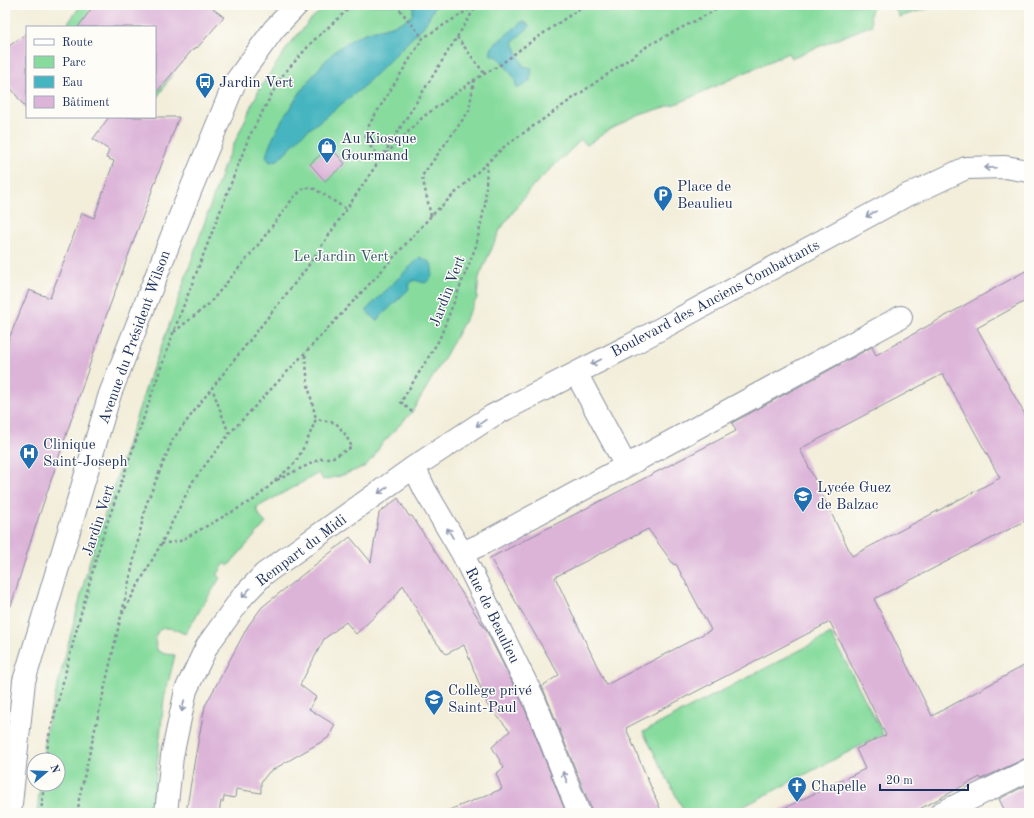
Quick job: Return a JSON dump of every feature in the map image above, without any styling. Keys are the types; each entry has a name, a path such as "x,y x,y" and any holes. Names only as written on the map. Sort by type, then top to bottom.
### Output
{"street":[{"name":"Avenue du Président Wilson","path":"10,813 24,681 110,394 173,233 234,84 274,29 297,5"},
{"name":"Boulevard des Anciens Combattants","path":"414,467 492,416 629,346 905,196 966,168 1005,167 1029,171"},
{"path":"462,553 480,545 901,317"},
{"path":"576,373 626,466"},
{"name":"Rue de Beaulieu","path":"414,467 425,490 462,553 534,699 579,813"},
{"name":"Rempart du Midi","path":"166,813 172,756 186,690 207,646 212,639 243,596 264,574 414,467"},
{"path":"941,813 1029,770"}],"path":[{"name":"Jardin Vert","path":"47,752 49,736 101,541 173,333 249,137 281,77 313,41 353,5"},
{"path":"396,5 423,38"},
{"path":"78,813 79,799 146,505 173,440 306,269 382,158 476,5"},
{"path":"382,158 370,146 365,135 370,123 423,38 476,5"},
{"path":"382,158 423,117 484,73 500,65 522,48 585,5"},
{"path":"121,616 161,544 193,481 229,434 431,216 505,146 649,45 725,5"},
{"path":"457,37 484,73"},
{"path":"431,216 422,176 469,111 474,80"},
{"name":"Jardin Vert","path":"412,412 401,402 439,340 476,246 485,204 487,163"},
{"path":"173,333 209,304 258,245 294,196 305,187 315,189 346,209"},
{"path":"161,544 180,541 255,499 296,462 316,420 308,386 305,352"},
{"path":"212,388 229,434"},
{"path":"275,481 320,459 334,457 352,447 345,434 336,424 316,420"},
{"path":"40,813 43,792"}],"green space":[{"path":"81,5 94,5 93,6 115,26 70,26 68,23"},
{"name":"Le Jardin Vert","path":"328,5 876,5 871,12 872,25 791,58 788,53 681,102 640,115 609,130 587,145 581,140 530,189 500,230 479,277 477,298 412,412 380,446 374,457 364,467 340,476 323,480 319,473 256,508 261,518 266,523 228,566 225,563 217,575 220,578 185,634 167,628 159,630 157,633 155,641 158,651 165,654 175,655 164,699 152,813 37,813 39,792 66,792 66,752 44,752 45,735 89,563 147,384 171,320 225,163 260,88 289,45 312,18"},
{"path":"891,5 939,5 899,17 895,8"},
{"path":"156,59 173,73 156,99"},
{"path":"831,634 883,734 731,813 685,813 643,732"}],"water":[{"path":"414,5 436,5 424,26 362,88 303,134 278,160 270,162 266,157 270,145 284,117 303,88 323,63 342,46 363,34 406,20 412,16"},
{"path":"523,21 530,26 513,42 523,66 532,68 530,81 517,89 514,77 498,57 491,55 491,52 492,47 495,44"},
{"path":"420,257 431,263 432,272 430,279 425,283 414,280 410,283 409,289 376,321 366,310"}],"building":[{"path":"94,5 208,5 224,17 197,48 196,47 194,50 193,49 156,93 156,26 79,26"},
{"path":"26,34 26,109 5,80 5,49"},
{"path":"179,117 105,319 32,537 11,606 5,605 5,348 29,290 50,298 82,213 94,218 114,161 106,158 109,150 93,139 108,118"},
{"name":"Au Kiosque Gourmand","path":"330,146 345,164 325,181 310,164"},
{"path":"1029,269 1029,299 977,328 1029,422 1029,519 874,599 932,716 1029,663 1029,758 981,779 980,777 912,813 774,813 865,769 856,749 886,735 830,622 626,728 662,813 591,813 591,808 542,686 559,675 490,558 736,431 732,423 872,347 876,355","holes":["943,374 1000,478 852,556 800,449","648,529 674,565 676,564 711,630 606,685 555,577"]},
{"path":"398,498 409,516 412,516 486,630 523,704 566,813 444,813 502,789 496,773 504,768 492,747 510,731 487,704 464,645 446,654 432,637 403,585 394,598 356,634 346,622 324,639 300,685 316,697 309,709 335,725 328,738 269,772 261,782 261,793 236,789 235,798 224,796 223,802 221,801 219,813 186,813 205,706 248,626 262,607 350,537 371,562 379,513"},
{"path":"1029,784 1029,813 1006,813 999,799"}],"place":[{"name":"Jardin Vert","path":"205,99"},
{"name":"Au Kiosque Gourmand","path":"327,164"},
{"name":"Place de Beaulieu","path":"663,212"},
{"name":"Clinique Saint-Joseph","path":"29,470"},
{"name":"Lycée Guez de Balzac","path":"803,513"},
{"name":"Collège privé Saint-Paul","path":"434,716"},
{"name":"Chapelle","path":"797,803"}]}
